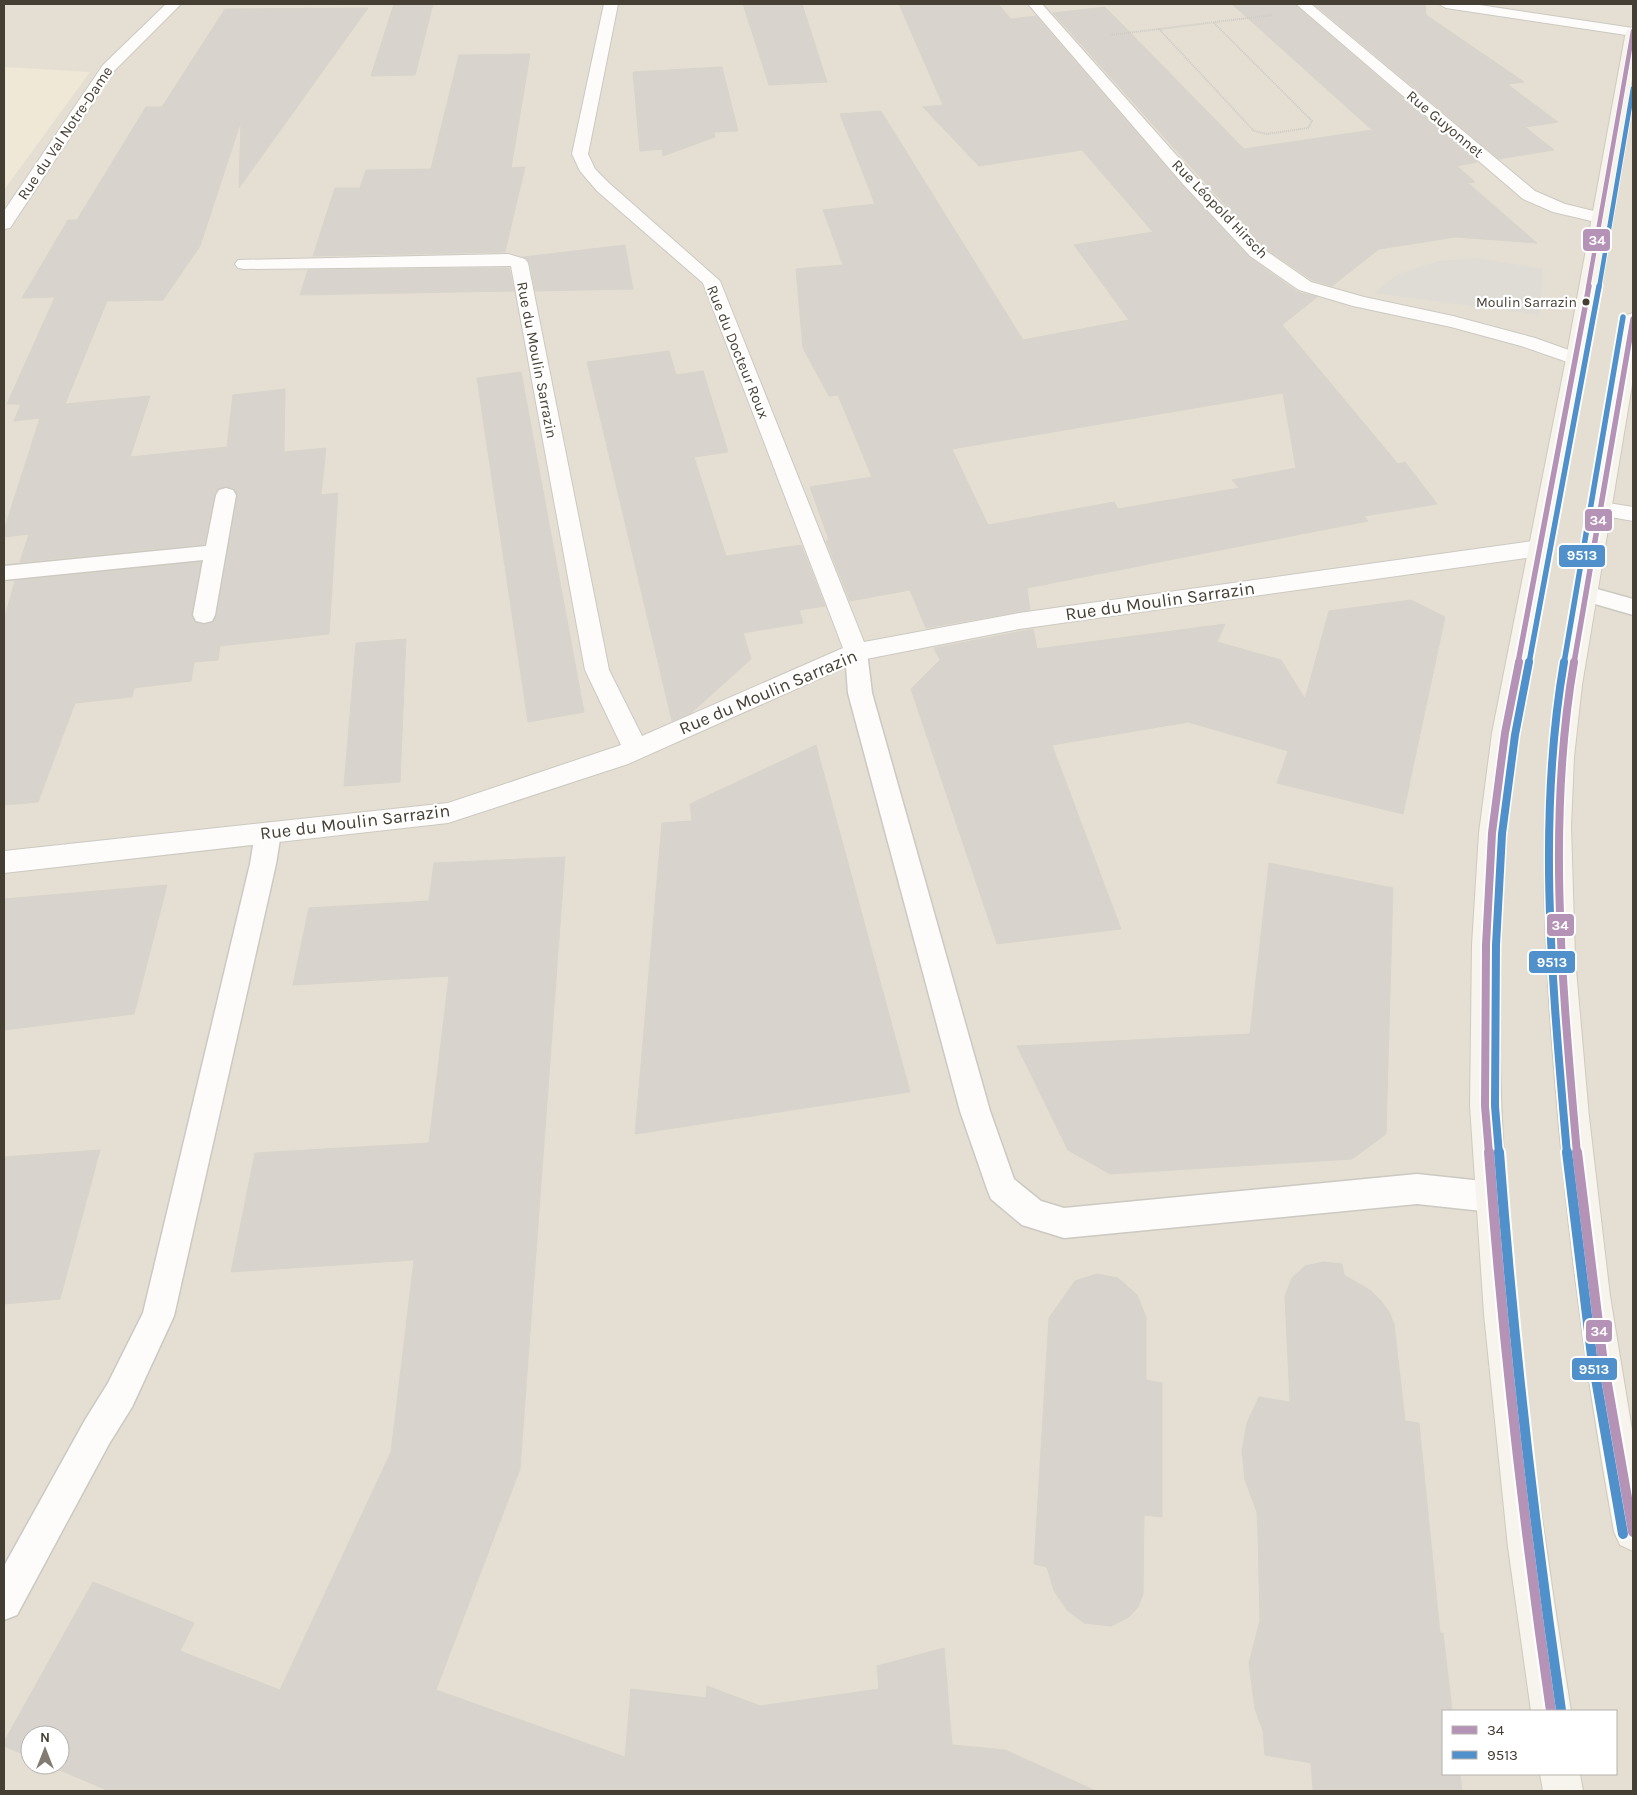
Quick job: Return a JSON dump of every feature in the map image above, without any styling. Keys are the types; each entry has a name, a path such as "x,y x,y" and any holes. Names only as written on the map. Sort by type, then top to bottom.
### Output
{"street":[{"name":"Rue du Val Notre-Dame","path":"4,224 108,68 174,4"},
{"name":"Rue du Docteur Roux","path":"611,4 580,154 588,171 603,187 711,281 856,652"},
{"name":"Rue Léopold Hirsch","path":"1035,4 1188,179 1256,252 1305,286 1360,302 1462,324 1528,342 1576,360"},
{"path":"1446,4 1633,32 1576,360 1533,576 1505,733 1492,833 1486,945 1485,1106 1501,1314 1526,1538 1551,1710"},
{"name":"Rue Guyonnet","path":"1307,7 1529,195 1559,208 1600,218"},
{"name":"Rue du Moulin Sarrazin","path":"244,264 508,259 519,263 597,670 636,750"},
{"path":"1633,319 1602,509 1569,688 1559,790 1559,917 1577,1176 1592,1292 1617,1451 1633,1532"},
{"path":"1602,509 1633,514"},
{"name":"Rue du Moulin Sarrazin","path":"4,862 448,813 636,750 856,652 1019,621 1540,548"},
{"path":"1560,1775 1563,1791"}],"lane":[{"path":"204,615 226,496"},
{"path":"4,573 215,552"},
{"path":"1586,594 1633,607"},
{"path":"856,652 860,693 975,1111 1002,1189 1033,1214 1064,1223 1417,1189 1492,1197"},
{"path":"4,1602 97,1432 120,1395 158,1316 263,864 268,833"}],"path":[{"path":"1067,41 1214,22 1307,7"},
{"path":"1159,29 1254,130 1267,134 1308,128 1312,121 1214,22"}],"shaded area":[{"path":"4,4 1633,4 1633,1791 4,1791"},
{"path":"4,67 90,72 4,190"},
{"path":"1478,258 1543,269 1539,315 1374,293 1398,274 1439,261"}],"building":[{"path":"394,4 433,4 415,75 371,76"},
{"path":"743,4 802,4 827,82 769,85"},
{"path":"899,4 998,4 1011,19 1036,16 1181,184 1249,257 1298,292 1317,297 1282,325 1398,464 1405,462 1437,504 1364,516 1368,521 1027,588 1030,610 926,628 910,590 850,601 826,541 829,540 810,487 872,477 838,395 829,396 803,348 796,269 843,265 823,210 875,204 840,114 881,111 1023,340 1129,320 1074,245 1153,232 1082,150 979,166 923,107 943,105","holes":["1283,393 1296,468 1232,480 1239,488 1118,509 1114,502 988,525 952,449"]},
{"path":"1232,4 1294,4 1477,162 1457,166 1475,182 1468,183 1537,243 1455,237 1379,249 1332,286 1312,280 1263,247 1053,13 1105,7 1244,149 1372,130"},
{"path":"1314,4 1425,4 1426,15 1524,82 1507,84 1558,122 1525,127 1554,150 1499,159"},
{"path":"368,8 239,188 241,121 200,246 163,300 107,301 65,404 150,396 130,457 227,447 233,395 285,389 284,452 326,448 321,495 338,493 329,634 220,646 218,660 194,662 191,681 134,688 132,697 75,703 38,802 4,805 4,620 15,581 201,562 191,616 196,623 204,625 212,623 217,615 238,495 234,488 225,486 217,489 214,495 204,544 20,562 29,534 4,537 4,530 40,418 14,421 21,404 7,404 55,297 22,298 68,220 77,220 146,107 162,107 225,9"},
{"path":"530,54 511,168 525,167 505,252 313,256 335,188 360,188 366,170 431,169 459,55"},
{"path":"722,67 738,131 714,132 715,137 663,156 662,149 640,151 633,72"},
{"path":"625,245 633,289 535,291 530,263 523,257"},
{"path":"509,268 514,291 300,295 308,270"},
{"path":"669,351 676,375 703,371 728,452 694,457 726,556 801,545 825,606 799,610 803,623 743,633 751,659 691,713 672,721 587,362"},
{"path":"521,372 584,712 528,722 477,378"},
{"path":"1411,600 1445,617 1403,814 1277,783 1288,751 1188,722 1052,745 1121,929 997,944 911,689 940,660 934,648 1033,629 1037,649 1225,624 1217,642 1281,660 1305,699 1329,611"},
{"path":"406,639 400,782 344,786 356,643"},
{"path":"816,745 910,1092 635,1134 662,823 692,821 690,804"},
{"path":"565,857 520,1469 436,1690 625,1757 631,1689 706,1698 707,1686 760,1706 879,1689 877,1666 944,1648 952,1745 1005,1750 1096,1791 109,1791 70,1774 70,1725 20,1725 20,1753 4,1746 4,1742 93,1582 194,1623 180,1651 280,1690 391,1452 414,1260 231,1272 255,1153 429,1143 449,976 293,985 309,908 429,901 434,863"},
{"path":"1269,863 1393,888 1386,1134 1352,1159 1110,1174 1068,1150 1017,1046 1250,1034"},
{"path":"167,885 134,1014 4,1030 4,899"},
{"path":"100,1150 60,1299 4,1304 4,1157"},
{"path":"1323,1262 1342,1264 1344,1275 1371,1291 1389,1312 1394,1324 1405,1421 1419,1423 1440,1633 1443,1633 1452,1710 1442,1710 1442,1775 1460,1775 1462,1791 1313,1791 1311,1763 1265,1755 1263,1731 1255,1709 1249,1663 1260,1621 1257,1512 1245,1480 1242,1451 1247,1423 1259,1397 1290,1402 1285,1296 1292,1278 1305,1266"},
{"path":"1097,1274 1118,1278 1137,1295 1146,1317 1146,1380 1162,1383 1162,1517 1144,1515 1143,1594 1138,1607 1129,1617 1111,1626 1084,1623 1067,1610 1054,1591 1047,1567 1034,1564 1049,1318 1075,1281"}],"transit line":[{"name":"34","path":"1551,1710 1527,1547 1501,1314 1485,1106 1486,945 1492,833 1505,733 1576,359 1633,31"},
{"name":"9513","path":"1561,1710 1537,1546 1511,1313 1495,1106 1496,945 1502,834 1515,735 1586,361 1633,88"},
{"name":"9513","path":"1623,317 1560,684 1551,756 1548,859 1553,992 1569,1178 1592,1356 1623,1534"},
{"name":"34","path":"1633,319 1570,685 1561,757 1558,859 1563,991 1579,1177 1602,1355 1633,1532"}],"place":[{"name":"Moulin Sarrazin","path":"1586,302"}]}
